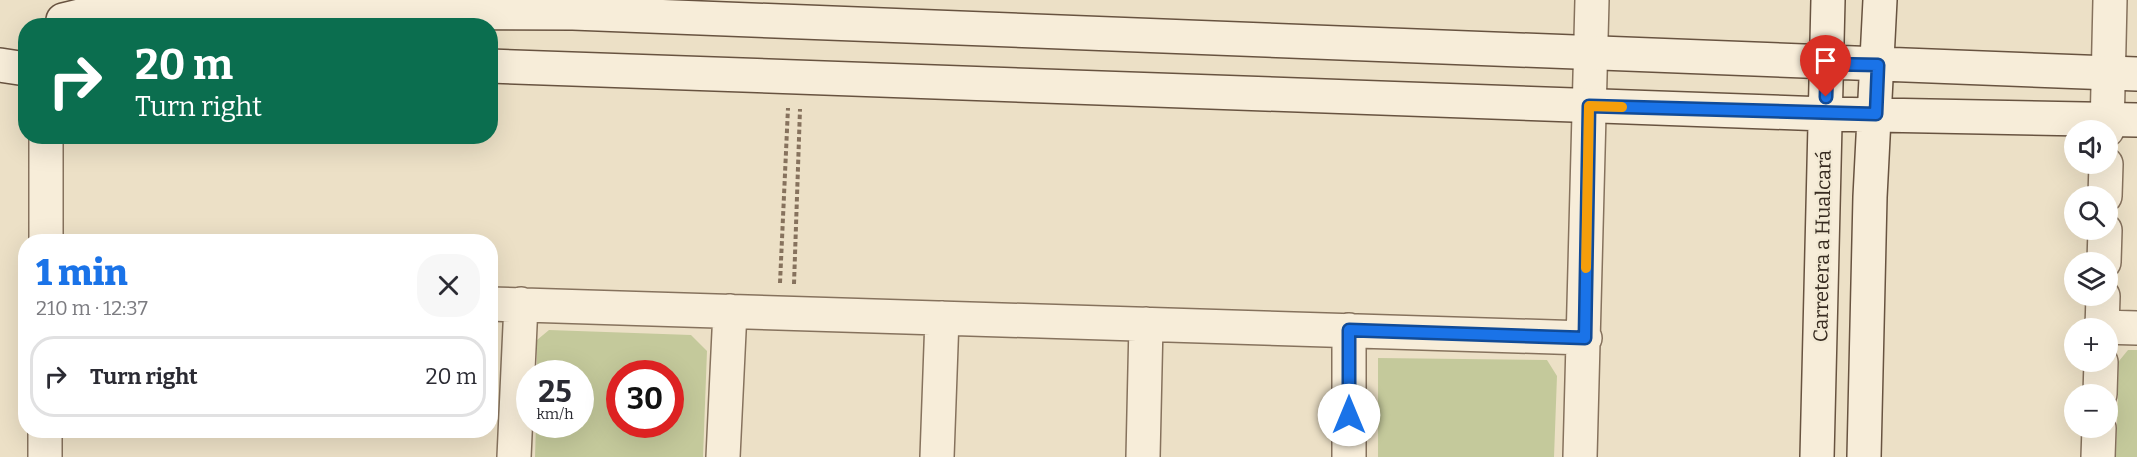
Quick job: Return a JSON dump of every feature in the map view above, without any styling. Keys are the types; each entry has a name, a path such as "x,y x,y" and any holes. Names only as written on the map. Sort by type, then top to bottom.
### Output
{"street":[{"path":"1580,457 1585,338 1592,0"},
{"name":"Carretera a Hualcará","path":"1817,457 1828,0"},
{"path":"1864,457 1870,197 1880,0"},
{"path":"2110,0 2123,74 2117,120"},
{"path":"58,11 88,14 136,12 573,13 2123,74"},
{"path":"498,66 2064,121"},
{"path":"46,144 46,234"},
{"path":"514,457 506,304 1585,338"},
{"path":"723,457 730,311"},
{"path":"2102,317 2137,328"},
{"path":"937,457 942,318"},
{"path":"1143,457 1146,324"},
{"path":"1349,330 1349,457"},
{"path":"45,438 45,457"},
{"path":"2098,457 2099,438"}],"path":[{"path":"786,313 795,78"},
{"path":"786,313 795,78"}],"green space":[{"path":"549,330 691,335 707,351 703,457 535,457 536,438 594,438 594,360 537,360 537,340"},
{"path":"2128,350 2137,350 2137,457 2116,457 2119,361"},
{"path":"1378,358 1547,360 1557,376 1554,457 1378,457"}],"slow traffic":[{"path":"1586,268 1589,106 1622,107"}],"route":[{"path":"1349,415 1349,330 1585,338 1589,106 1876,114 1878,65 1827,64 1826,97"}]}
